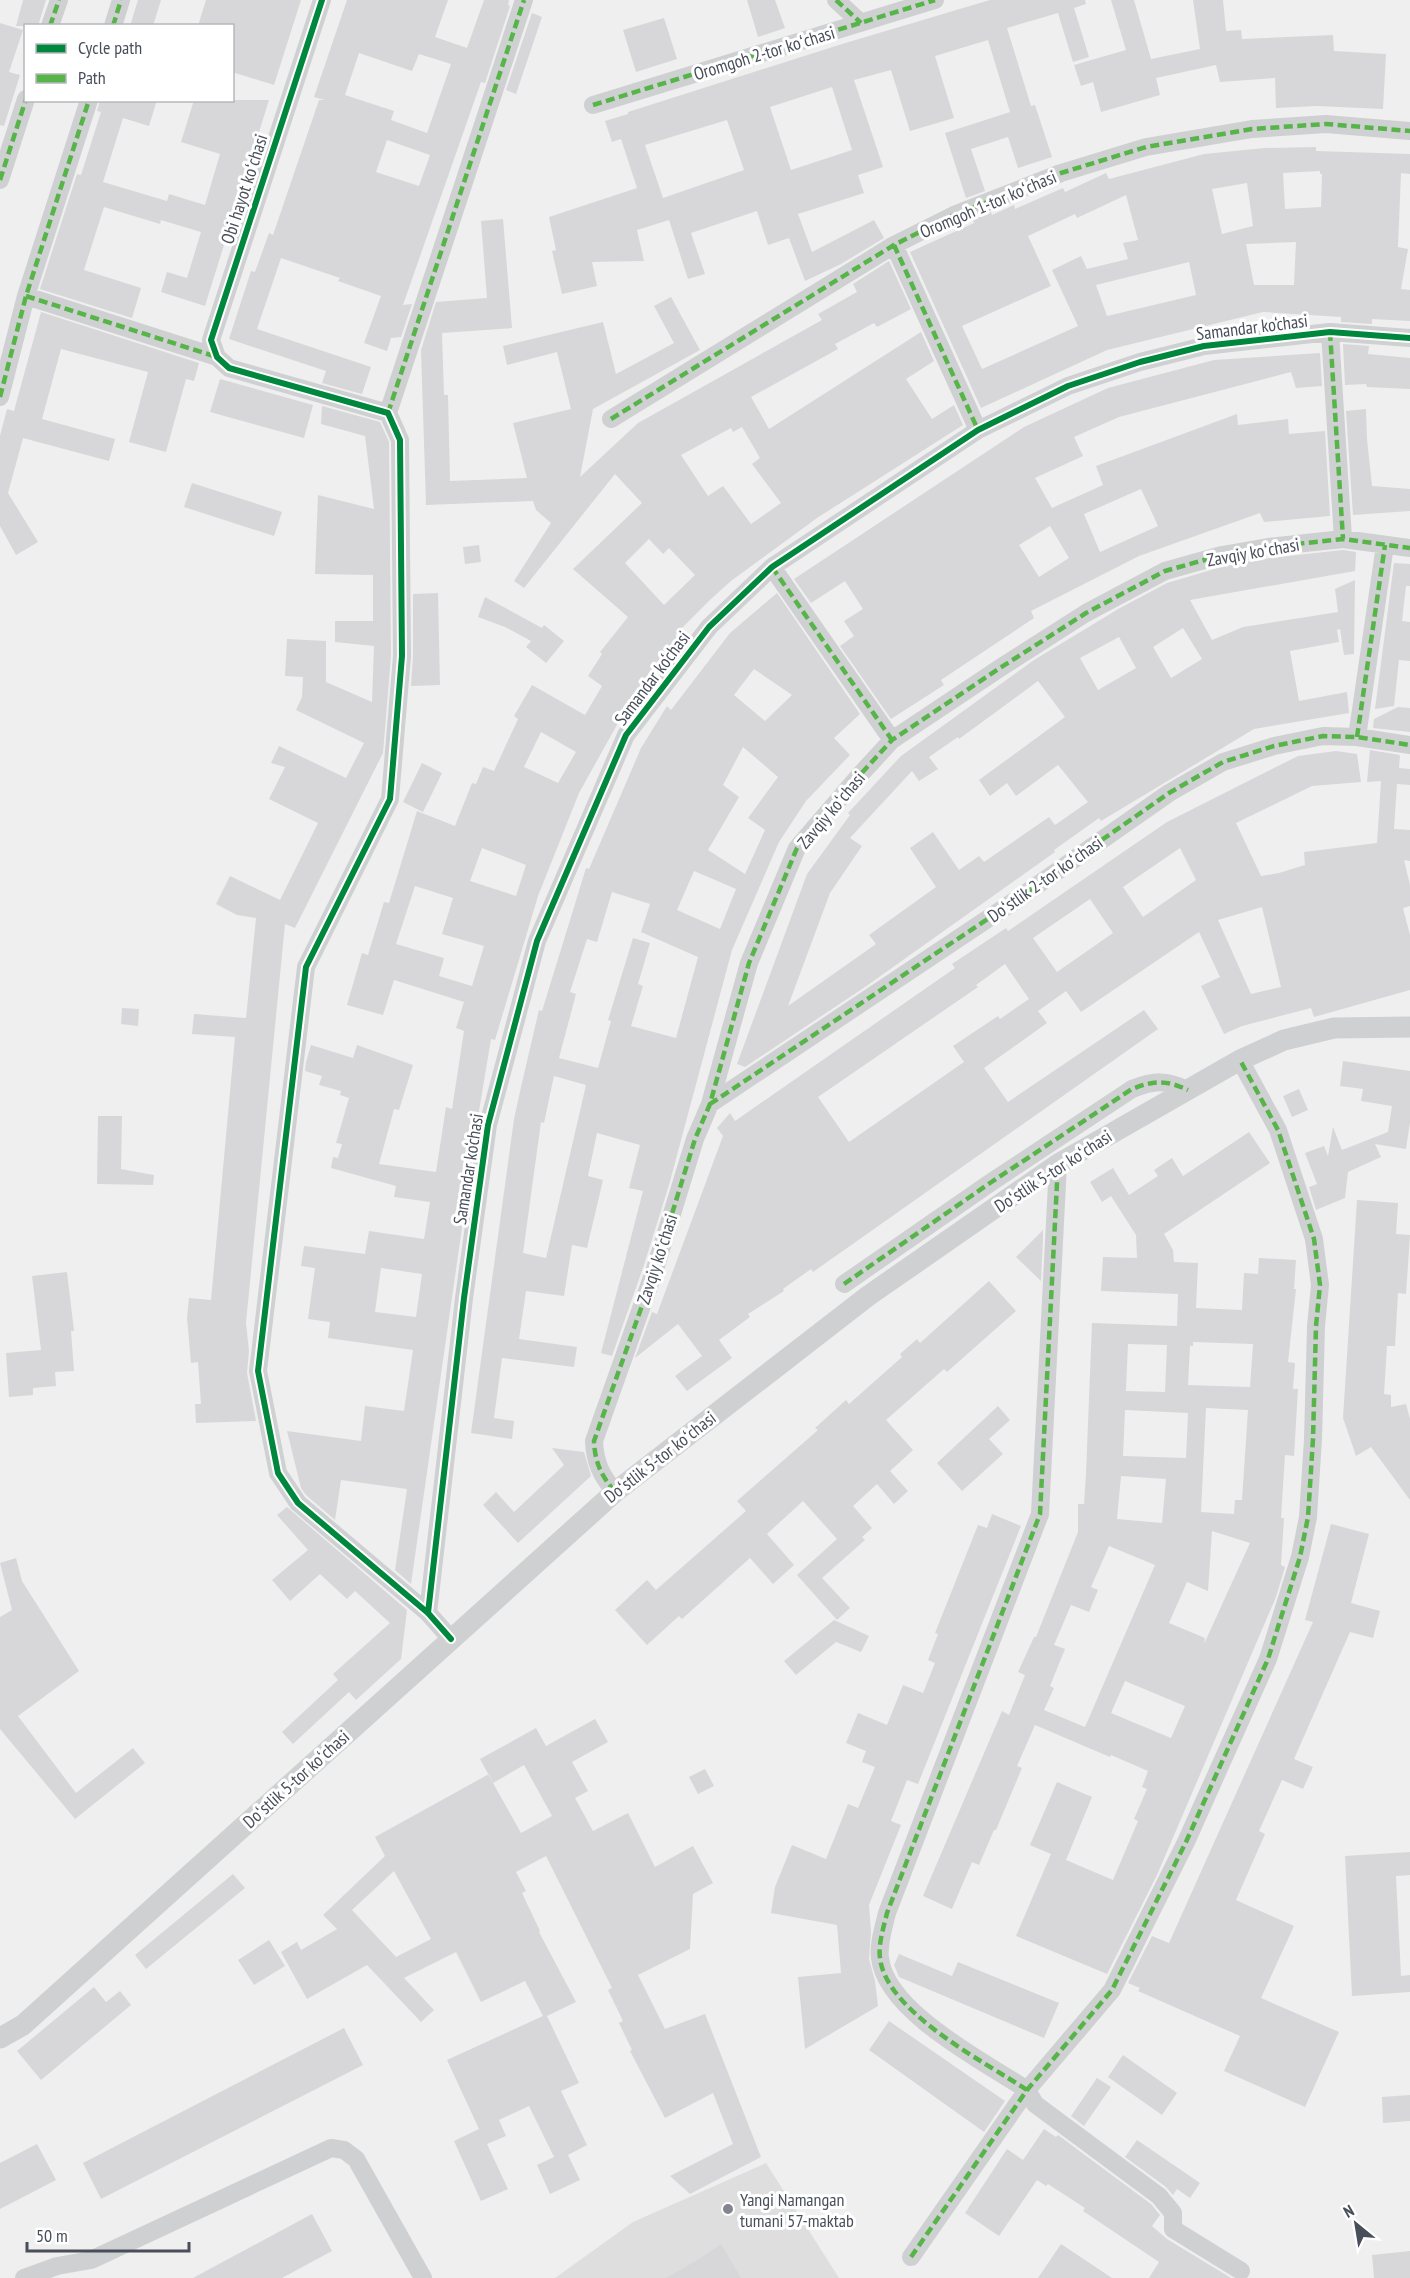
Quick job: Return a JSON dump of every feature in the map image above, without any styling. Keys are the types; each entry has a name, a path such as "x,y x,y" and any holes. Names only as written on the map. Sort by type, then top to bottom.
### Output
{"street":[{"path":"51,24 59,0"},
{"path":"113,24 121,0"},
{"name":"Obi hayot koʻchasi","path":"217,357 211,340 322,0"},
{"path":"451,1639 428,1613 298,1503 279,1473 258,1371 306,967 390,799 402,656 400,440 388,413 524,0"},
{"path":"836,0 861,23"},
{"name":"Oromgoh 2-tor koʻchasi","path":"593,105 935,0"},
{"path":"0,180 25,102"},
{"path":"0,397 26,296 88,102"},
{"name":"Oromgoh 1-tor koʻchasi","path":"611,419 894,245 975,206 1061,173 1146,147 1252,129 1326,124 1410,131"},
{"path":"894,245 978,430"},
{"path":"26,296 217,357 229,368 388,413"},
{"path":"1330,332 1343,539"},
{"name":"Samandar ko‘chasi","path":"428,1613 464,1298 488,1125 537,941 626,735 709,627 772,567 978,430 1068,386 1140,362 1204,346 1330,332 1410,338"},
{"name":"Zavqiy koʻchasi","path":"615,1492 602,1475 595,1459 594,1441 655,1269 695,1139 710,1104 749,963 797,848 892,740 1086,613 1165,571 1222,555 1268,547 1343,539 1410,548"},
{"path":"1357,737 1384,545"},
{"path":"772,567 892,740"},
{"name":"Doʻstlik 2-tor koʻchasi","path":"710,1104 1013,902 1169,793 1223,762 1274,746 1323,736 1357,737 1410,746"},
{"name":"Doʻstlik 5-tor koʻchasi","path":"0,2038 23,2025 615,1492 868,1296 1058,1164 1240,1060 1284,1040 1334,1028 1410,1027"},
{"path":"911,2257 1027,2090 1112,1990 1186,1842 1268,1659 1302,1547 1308,1517 1316,1326 1320,1285 1314,1239 1278,1130 1240,1060"},
{"path":"844,1284 1132,1089 1160,1082 1172,1083 1188,1090"},
{"path":"1058,1164 1040,1514 887,1912 880,1958 887,1982 922,2022 1027,2090 1035,2104 1159,2196 1173,2213 1173,2229 1241,2271"},
{"path":"24,2278 57,2266 91,2260 331,2148 344,2150 356,2159 423,2278"}],"shaded area":[{"name":"Yangi Namangan tumani 57-maktab","path":"766,2163 839,2278 555,2278 633,2222"}],"building":[{"path":"23,0 46,0 39,24 16,26"},
{"path":"138,0 161,0 154,24 131,24"},
{"path":"206,0 301,0 274,85 234,73 234,24 199,24"},
{"path":"347,0 448,0 435,37 467,48 484,0 509,0 508,5 510,6 485,83 481,82 403,305 412,304 401,337 391,338 387,351 364,343 381,296 338,281 340,278 281,258 257,329 371,367 362,394 322,383 326,371 229,339 251,271 255,272 269,233 273,235 319,100 325,100 314,97","holes":["359,53 412,71 419,54 451,64 427,133 391,120 394,111 345,95","387,140 430,155 419,186 376,172"]},
{"path":"747,0 775,0 785,28 758,37"},
{"path":"990,0 1085,0 1086,4 1074,8 1089,57 1073,62 1058,13 1007,28 1031,106 1035,105 1052,157 1018,168 1008,137 971,149 985,191 966,198 945,133 1010,112 988,40 935,56 954,118 910,131 891,70 854,80 883,167 858,175 864,193 798,214 812,252 874,220 884,238 841,264 805,281 789,238 768,245 757,211 691,233 705,274 688,279 669,220 637,230 644,261 592,262 597,286 562,294 552,251 556,250 549,217 637,188 621,139 612,142 605,121 842,44","holes":["832,87 852,150 791,170 770,107","727,120 744,170 663,198 645,145"]},
{"path":"1111,0 1134,0 1151,59 1200,49 1193,0 1223,0 1226,31 1241,30 1242,39 1333,35 1334,51 1386,54 1383,109 1317,106 1276,108 1275,78 1220,82 1216,65 1156,78 1160,95 1101,112 1093,82 1081,86 1074,65 1126,50"},
{"path":"532,13 542,17 516,94 506,90"},
{"path":"664,18 677,59 636,72 623,30"},
{"path":"0,23 23,30 9,72 20,75 4,126 0,125"},
{"path":"269,100 205,306 161,292 167,272 187,278 201,232 161,220 160,224 104,207 84,270 141,288 132,318 40,289 77,174 81,175 101,112 97,111 99,102 156,102 149,126 123,118 103,182 167,201 169,194 205,205 220,154 181,142 193,102"},
{"path":"1316,147 1316,151 1410,154 1410,174 1401,173 1398,247 1408,249 1401,289 1410,290 1410,321 1372,319 1372,324 1341,322 1341,317 1263,312 1107,350 981,408 910,252 974,223 973,220 991,212 992,215 1014,205 1015,209 1063,188 1065,192 1106,173 1109,179 1204,154 1265,148","holes":["1320,171 1322,174 1321,207 1285,209 1283,173","1247,183 1253,226 1222,234 1212,189","1126,195 1138,240 1123,243 1128,259 1087,269 1081,256 1052,270 1078,326 982,369 962,326 1051,286 1028,236 1075,214 1077,218","1296,242 1294,285 1254,285 1246,244","1189,262 1196,295 1107,316 1096,285"]},
{"path":"503,219 512,328 442,333 444,395 448,395 450,481 527,478 513,423 571,409 557,352 507,365 503,346 603,322 616,374 674,343 654,306 671,297 700,350 593,409 580,477 638,423 822,320 818,314 857,292 853,284 889,261 911,309 877,327 874,323 835,344 838,349 751,397 769,429 921,332 934,361 906,379 932,419 954,405 963,425 817,518 731,581 711,599 675,635 680,639 628,705 579,793 538,896 495,1040 491,1039 411,1584 395,1570 407,1489 341,1480 335,1520 301,1488 287,1431 361,1441 365,1406 404,1411 413,1350 328,1338 330,1322 308,1319 315,1268 301,1266 304,1246 365,1254 369,1231 424,1239 430,1202 394,1197 396,1186 331,1168 333,1157 338,1158 342,1144 336,1143 349,1098 340,1095 341,1091 319,1085 322,1076 305,1071 306,1062 311,1045 353,1058 357,1045 413,1065 399,1110 394,1109 379,1164 436,1172 446,1107 452,1109 464,1031 456,1028 464,1002 394,980 383,1015 347,1005 362,953 368,955 384,902 389,903 417,811 455,826 472,783 476,784 483,767 494,771 518,719 514,716 532,685 585,715 602,686 588,676 602,654 600,652 628,617 573,569 642,503 615,474 524,588 514,581 551,523 536,510 533,501 426,505 421,350 436,302 487,298 481,221","holes":["742,427 760,458 752,464 781,503 751,524 723,486 708,496 681,455 731,428 733,432","649,539 663,554 669,548 695,575 664,605 625,563","541,732 576,752 558,783 524,767","482,848 526,865 516,896 470,881","415,886 453,898 442,934 484,946 472,986 439,976 444,958 396,944","381,1268 422,1274 416,1317 375,1312"]},
{"path":"41,312 199,363 194,381 186,379 166,452 129,442 148,372 61,349 42,419 115,439 109,461 23,438 8,493 38,542 16,555 0,526 0,436 7,409 14,411"},
{"path":"1343,344 1369,346 1368,354 1410,358 1410,389 1367,387 1366,384 1345,385"},
{"path":"1320,353 1322,386 1296,388 1291,372 1119,417 1074,437 1083,456 1035,478 1052,508 1103,485 1096,466 1237,414 1238,425 1288,419 1289,434 1325,431 1330,516 1264,522 1260,513 1139,556 1031,611 1034,618 941,680 944,685 891,719 840,646 854,636 844,621 863,609 845,581 811,603 794,579 1024,427 1108,388 1214,360","holes":["1141,489 1158,526 1100,552 1084,514","1050,526 1069,558 1039,577 1019,545"]},
{"path":"220,379 313,405 304,438 210,412"},
{"path":"322,406 380,422 389,442 391,656 383,753 295,928 285,924 246,1323 249,1351 247,1373 256,1421 196,1423 195,1404 201,1404 198,1362 191,1363 187,1318 189,1298 211,1300 235,1037 192,1034 194,1014 246,1018 256,918 237,915 216,904 230,876 280,900 318,823 269,799 285,767 271,763 279,746 346,778 364,743 296,710 302,697 303,677 285,676 287,639 326,641 326,682 372,702 374,646 335,642 335,621 373,621 373,575 315,574 318,495 374,509 365,436 321,424"},
{"path":"1366,409 1372,486 1410,489 1410,511 1353,515 1346,411"},
{"path":"192,483 282,512 274,536 184,507"},
{"path":"479,545 481,562 465,564 463,547"},
{"path":"1343,550 1356,552 1355,571 1190,600 1212,640 1243,627 1338,612 1335,589 1355,580 1354,654 1344,655 1340,629 1337,630 1339,642 1290,651 1299,701 1347,692 1349,713 1254,729 1101,821 1099,818 1054,850 1055,852 865,987 745,1067 737,1064 807,874 850,815 848,813 901,756 1034,660 1120,608 1167,583 1228,565","holes":["1183,628 1202,659 1171,678 1153,647","1119,637 1136,668 1098,690 1080,658","1038,681 1065,717 979,780 990,796 1007,783 1016,796 1058,765 1088,802 1055,825 1049,817 984,862 979,856 959,870 933,832 910,848 936,887 869,935 876,944 788,1006 830,893 862,846 850,838 912,771 919,781 938,769 929,757 958,737 959,739"]},
{"path":"1394,563 1410,564 1410,586 1406,586 1402,621 1410,622 1410,661 1399,660 1394,706 1375,709"},
{"path":"438,593 440,685 411,686 413,594"},
{"path":"777,593 860,714 834,738 850,755 806,801 779,842 732,950 669,1185 612,1356 601,1353 643,1191 629,1188 640,1145 597,1133 588,1176 603,1180 587,1248 572,1245 564,1296 526,1291 519,1339 577,1347 574,1367 502,1358 494,1418 514,1421 512,1439 471,1433 514,1119 539,1010 542,1011 586,868 589,869 641,748 667,706 671,710 730,633","holes":["754,669 792,695 765,721 734,695","743,747 778,777 748,818 765,830 745,874 708,850 739,797 723,785","694,871 736,889 720,929 677,910","612,892 650,904 641,932 698,957 676,1038 631,1026 643,986 638,984 650,943 633,938 608,1020 611,1021 598,1068 559,1058 576,994 570,992 587,939 597,942","554,1076 586,1085 546,1258 523,1253 541,1122 544,1123"]},
{"path":"485,597 542,628 544,625 564,641 546,663 526,647 531,641 505,627 478,617"},
{"path":"1398,707 1410,708 1410,732 1373,728 1374,719"},
{"path":"1370,750 1400,755 1399,768 1410,769 1410,785 1397,784 1394,829 1410,830 1410,861 1404,860 1410,885 1410,906 1403,908 1410,935 1410,990 1314,1017 1311,1008 1242,1026 1224,1034 1201,986 1220,977 1199,932 1081,1012 1066,991 1038,1011 1047,1023 984,1068 1008,1102 1144,1010 1158,1029 813,1272 811,1269 783,1289 784,1291 748,1314 750,1317 719,1340 732,1358 687,1391 675,1376 702,1356 678,1324 635,1358 652,1312 657,1314 723,1136 717,1128 730,1113 735,1121 955,968 952,964 1006,928 1008,931 1167,822 1298,756 1336,751 1357,754 1361,782 1312,786 1236,823 1261,876 1305,865 1304,852 1377,843 1381,781 1367,782","holes":["1180,848 1196,880 1143,917 1123,887","1090,899 1113,933 1057,972 1033,938","1262,907 1281,987 1251,994 1218,920","1005,964 1029,999 1000,1019 998,1016 953,1046 964,1062 849,1142 818,1097 978,987 976,985"]},
{"path":"422,763 442,773 423,812 403,802"},
{"path":"122,1008 139,1009 138,1026 121,1024"},
{"path":"1343,1061 1410,1071 1410,1122 1406,1149 1375,1144 1381,1157 1348,1172 1345,1198 1316,1210 1309,1187 1317,1184 1305,1153 1324,1146 1328,1156 1333,1127 1342,1150 1388,1132 1392,1106 1361,1101 1363,1089 1340,1086"},
{"path":"1299,1089 1308,1110 1292,1117 1283,1096"},
{"path":"98,1116 122,1116 121,1169 154,1175 153,1185 97,1184"},
{"path":"1249,1132 1270,1163 1164,1234 1173,1250 1174,1262 1198,1263 1196,1308 1242,1310 1244,1273 1258,1274 1259,1258 1296,1260 1294,1289 1296,1289 1288,1362 1295,1363 1293,1389 1298,1389 1294,1456 1285,1455 1281,1565 1285,1567 1276,1597 1157,1875 1107,1974 1016,1936 1051,1854 1030,1845 1057,1782 1092,1797 1066,1860 1113,1880 1138,1821 1134,1819 1147,1789 1142,1787 1148,1771 1111,1755 1110,1757 1035,1725 1017,1766 1022,1768 996,1830 979,1865 972,1862 952,1909 923,1896 1002,1711 1009,1715 1025,1675 1018,1672 1036,1637 1078,1532 1078,1504 1084,1504 1092,1323 1177,1326 1178,1294 1101,1291 1103,1257 1137,1258 1136,1235 1111,1196 1102,1202 1090,1182 1113,1168 1129,1195 1158,1176 1154,1170 1172,1158 1183,1176","holes":["1193,1342 1253,1344 1250,1387 1188,1385 1190,1346 1193,1346","1128,1344 1167,1345 1165,1392 1126,1391","1206,1408 1248,1410 1242,1500 1235,1500 1234,1514 1201,1512","1125,1410 1188,1413 1186,1458 1123,1456","1121,1476 1166,1479 1162,1523 1117,1519","1212,1531 1250,1543 1204,1644 1205,1638 1169,1623 1187,1582 1208,1591","1109,1546 1155,1565 1085,1727 1044,1710 1054,1688 1050,1686 1065,1649 1054,1645 1071,1605 1089,1612 1098,1590 1091,1587","1125,1681 1185,1706 1171,1738 1111,1713"]},
{"path":"1357,1200 1398,1203 1396,1234 1410,1235 1406,1294 1398,1293 1395,1346 1387,1346 1384,1394 1391,1395 1391,1407 1406,1404 1410,1419 1410,1500 1371,1447 1356,1456 1343,1418"},
{"path":"1043,1230 1043,1239 1041,1281 1016,1257"},
{"path":"67,1272 74,1331 71,1331 74,1371 55,1372 56,1386 33,1388 33,1395 9,1397 6,1353 41,1350 32,1276"},
{"path":"989,1281 1016,1311 947,1372 944,1369 886,1420 913,1450 890,1471 908,1491 894,1504 877,1484 853,1506 872,1528 862,1537 865,1540 822,1578 850,1608 837,1620 797,1575 837,1539 803,1501 767,1534 794,1565 773,1584 750,1558 682,1619 679,1616 647,1645 615,1610 647,1580 656,1590 746,1511 737,1501 818,1430 815,1428 846,1400 849,1404 902,1357 900,1354 917,1339 920,1343"},
{"path":"998,1406 1010,1420 989,1439 1003,1454 962,1491 937,1463"},
{"path":"552,1448 584,1452 591,1476 518,1543 483,1505 496,1492 514,1512 564,1465"},
{"path":"287,1507 407,1610 401,1659 356,1700 349,1692 293,1744 282,1732 338,1680 333,1674 390,1623 355,1591 347,1599 320,1574 290,1601 272,1580 308,1550 277,1515"},
{"path":"992,1514 1021,1526 918,1784 907,1780 891,1821 901,1825 869,1905 871,1931 869,1959 878,2006 805,2049 798,1977 841,1973 837,1925 771,1913 775,1887 792,1845 826,1859 848,1804 858,1808 875,1767 862,1762 866,1751 846,1743 858,1713 887,1725 903,1685 923,1693 935,1663 928,1660 938,1634 935,1633 978,1525 987,1528"},
{"path":"1331,1524 1369,1534 1351,1603 1380,1611 1373,1638 1350,1632 1294,1759 1313,1767 1303,1789 1282,1780 1259,1831 1265,1834 1236,1900 1294,1926 1261,1998 1339,2032 1305,2107 1224,2071 1240,2036 1138,1991 1140,1988 1128,1983 1152,1936 1169,1943 1313,1622 1305,1620"},
{"path":"16,1558 22,1581 79,1671 18,1716 76,1793 133,1748 145,1763 75,1819 0,1729 0,1617 12,1610 0,1563"},
{"path":"834,1620 869,1636 861,1652 836,1642 796,1675 784,1661"},
{"path":"595,1719 608,1742 572,1762 588,1791 575,1798 593,1831 628,1813 655,1867 693,1846 713,1883 693,1894 690,1949 638,1975 665,2029 705,2014 761,2157 690,2194 670,2176 733,2144 713,2093 665,2118 630,2051 632,2050 619,2023 623,2021 608,1990 612,1988 546,1856 516,1872 526,1891 522,1893 539,1932 576,2002 547,2016 579,2083 561,2091 587,2145 568,2155 580,2180 550,2194 537,2165 554,2157 529,2106 499,2120 506,2136 487,2144 508,2189 481,2201 454,2141 479,2129 447,2060 543,2016 525,1981 481,2002 456,1952 404,1978 434,2010 421,2022 367,1965 307,1999 281,1952 297,1942 301,1950 337,1929 323,1915 385,1856 375,1837 488,1774 480,1759 536,1728 546,1746","holes":["524,1765 552,1816 521,1833 493,1783","394,1871 431,1939 396,1957 352,1910"]},
{"path":"705,1769 714,1786 698,1794 689,1777"},
{"path":"1410,1852 1410,1875 1396,1876 1401,1976 1410,1975 1410,1992 1352,1996 1345,1856"},
{"path":"233,1874 245,1888 146,1969 135,1955"},
{"path":"269,1940 285,1966 254,1985 238,1960"},
{"path":"899,1954 952,1976 958,1962 1059,2003 1044,2038 899,1977 894,1965"},
{"path":"94,1987 106,2002 120,1991 131,2005 41,2080 17,2051"},
{"path":"889,2021 1005,2101 984,2132 869,2050"},
{"path":"344,2028 363,2065 101,2199 83,2163"},
{"path":"1123,2055 1177,2093 1162,2115 1108,2077"},
{"path":"1097,2078 1111,2087 1084,2126 1071,2116"},
{"path":"1410,2095 1410,2121 1383,2123 1382,2097"},
{"path":"1044,2129 1056,2137 1058,2135 1151,2204 1160,2215 1152,2226 1167,2239 1231,2278 1149,2278 1159,2262 1083,2211 1085,2208 1048,2184 1046,2186 1037,2180 999,2236 965,2213 1007,2149 1023,2160"},
{"path":"1137,2140 1200,2183 1190,2198 1177,2189 1173,2195 1166,2187 1125,2157"},
{"path":"37,2144 56,2180 0,2209 0,2163"},
{"path":"312,2214 332,2251 282,2278 193,2278"},
{"path":"721,2244 741,2278 666,2278 699,2259"},
{"path":"1061,2244 1112,2278 1038,2278"},
{"path":"1410,2251 1410,2278 1374,2278 1372,2255"}],"marked path":[{"path":"51,24 59,0"},
{"path":"114,24 121,0"},
{"path":"388,413 524,0"},
{"path":"836,0 861,23"},
{"path":"593,105 935,0"},
{"path":"0,180 25,102"},
{"path":"0,397 26,296 88,102"},
{"path":"611,419 894,245 954,215 1061,173 1146,147 1252,129 1326,124 1410,131"},
{"path":"894,245 978,430"},
{"path":"26,296 217,357"},
{"path":"1330,332 1343,539"},
{"path":"615,1492 600,1468 594,1441 655,1269 695,1139 710,1104 749,963 797,848 892,740 1086,613 1165,571 1222,555 1268,547 1343,539 1410,548"},
{"path":"1357,737 1385,545"},
{"path":"772,567 892,740"},
{"path":"710,1104 1013,902 1169,793 1223,762 1274,746 1323,736 1357,737 1410,745"},
{"path":"911,2257 1027,2090 1112,1990 1186,1842 1268,1659 1300,1557 1308,1517 1316,1326 1320,1285 1314,1239 1278,1130 1240,1060"},
{"path":"844,1284 1132,1089 1160,1082 1188,1090"},
{"path":"1027,2090 940,2034 918,2016 886,1978 880,1953 887,1913 1040,1514 1058,1164"}],"cycle path":[{"path":"322,0 211,340 217,357 229,368 388,413 400,440 402,656 390,799 306,967 258,1371 278,1473 298,1503 428,1613 451,1639"},
{"path":"428,1613 464,1298 488,1125 537,941 626,735 709,627 772,567 978,430 1068,386 1140,362 1204,346 1330,332 1410,338"}],"place":[{"name":"Yangi Namangan tumani 57-maktab","path":"728,2209"}]}
